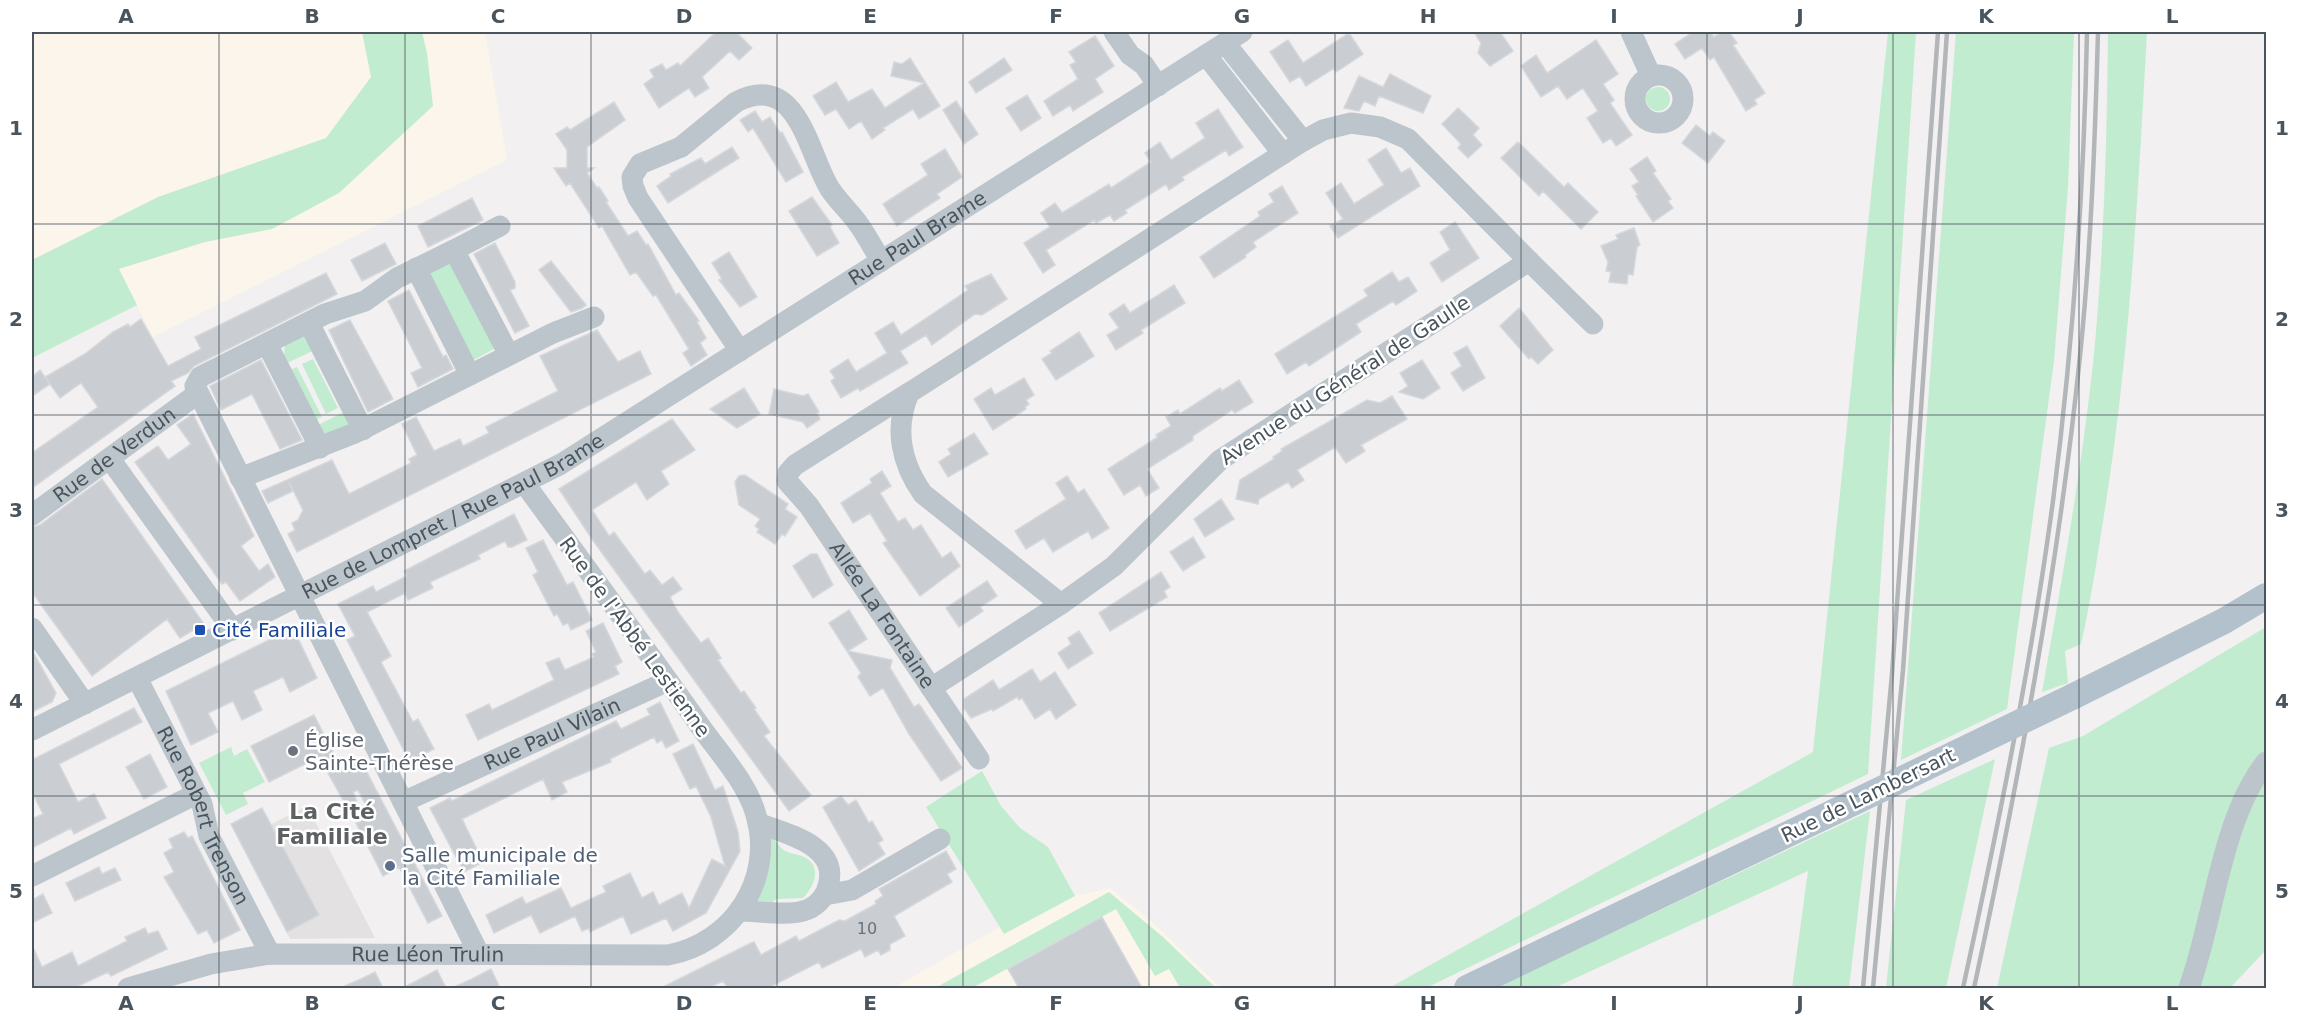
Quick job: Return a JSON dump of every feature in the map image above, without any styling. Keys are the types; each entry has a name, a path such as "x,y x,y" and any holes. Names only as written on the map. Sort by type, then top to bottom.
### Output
{"main road":[{"name":"Rue de Lambersart","path":"1467,988 2074,696 2224,621 2266,596"}],"street":[{"path":"1114,32 1130,55 1144,66 1158,86"},
{"path":"1631,32 1651,76"},
{"path":"1234,37 1303,141"},
{"name":"Rue Paul Brame","path":"677,391 1234,37"},
{"path":"1206,55 1283,154"},
{"path":"740,351 638,198 633,186 635,169 640,164 681,147 736,102 763,95 786,104 801,124 830,190 855,219 881,261"},
{"path":"1061,604 923,494 908,469 901,437 901,415 909,393 1323,130 1351,123 1370,124 1400,134 1417,147 1593,324"},
{"path":"478,952 298,597 195,386 198,379 309,322 365,301 416,268 500,226"},
{"path":"454,250 509,355"},
{"name":"Avenue du Général de Gaulle","path":"931,687 1061,604 1114,566 1220,460 1529,261"},
{"path":"416,268 470,375"},
{"path":"240,478 363,430 553,333 594,317"},
{"path":"309,322 363,430"},
{"path":"267,344 320,448"},
{"name":"Rue de Lompret / Rue Paul Brame","path":"32,730 525,484 677,391"},
{"name":"Allée La Fontaine","path":"909,393 795,465 788,473 787,481 808,506 979,759"},
{"name":"Rue de Verdun","path":"32,515 197,394"},
{"path":"110,459 233,630"},
{"name":"Rue de l'Abbé Lestienne","path":"525,484 745,790 758,823 760,841 757,871 750,892 732,919"},
{"path":"32,628 85,704"},
{"name":"Rue Robert Trenson","path":"137,678 196,794 206,818 209,836 270,954"},
{"name":"Rue Paul Vilain","path":"403,801 668,681"},
{"path":"2189,988 2234,826 2248,790 2266,762"},
{"path":"32,876 196,794"},
{"path":"758,823 805,841 819,850 830,872 825,895"},
{"path":"732,919 803,912 825,895 852,890 940,839"},
{"name":"Rue Léon Trulin","path":"128,988 218,962 270,954 478,952 633,957 668,955 703,944 732,919"}],"shaded area":[{"path":"32,32 485,32 507,160 153,337 98,229 32,260"},
{"path":"307,806 375,938 290,939 240,840"},
{"path":"1110,888 1151,921 1221,988 893,988 1000,927 1004,934 1075,896"}],"green space":[{"path":"362,32 422,32 427,53 433,106 339,193 272,229 205,242 119,269 137,305 32,358 32,260 158,197 326,138 371,77"},
{"path":"1888,32 1916,32 1868,774 1426,988 1389,988 1813,752"},
{"path":"1956,32 2074,32 2068,187 2054,361 2007,709 1901,760"},
{"path":"2108,32 2147,32 2127,334 2113,455 2094,580 2081,644 2065,651 2068,683 2042,692 2078,482 2094,354 2104,193"},
{"path":"1658,87 1666,91 1670,99 1666,107 1658,111 1650,107 1646,99 1650,91"},
{"path":"449,261 499,346 470,362 430,273"},
{"path":"302,335 317,349 287,363 284,357 285,343"},
{"path":"313,359 338,408 326,414 302,364"},
{"path":"297,367 322,417 315,420 290,370"},
{"path":"348,410 354,423 324,437 318,425"},
{"path":"2266,627 2266,950 2230,988 1997,988 2049,748 2083,736"},
{"path":"231,747 234,756 247,749 265,782 243,793 248,804 226,815 199,763"},
{"path":"1995,759 1946,988 1886,988 1906,800"},
{"path":"982,771 1001,806 1020,828 1048,847 1075,896 1004,934 926,807"},
{"path":"1870,811 1849,988 1792,988 1808,871 1554,988 1495,988"},
{"path":"772,836 785,851 804,857 813,866 815,877 803,898 776,899 770,904 754,902 765,840"},
{"path":"1109,892 1163,937 1216,988 1180,988 1169,969 1155,976 1116,909 972,988 935,988"}],"building":[{"path":"716,32 736,32 752,48 739,60 730,51 702,77 709,88 695,97 689,88 659,108 644,84 654,77 650,70 662,64 666,70 678,63 680,66"},
{"path":"1474,32 1500,32 1513,51 1490,66 1478,53 1481,43"},
{"path":"1693,32 1710,32 1714,37 1722,32 1729,32 1737,43 1733,45 1765,93 1754,100 1757,104 1746,111 1714,57 1710,60 1702,48 1685,59 1675,44"},
{"path":"1349,33 1363,54 1336,72 1334,68 1306,86 1300,76 1290,82 1270,52 1288,40 1303,63"},
{"path":"1095,36 1114,66 1095,79 1103,92 1073,111 1070,105 1053,116 1044,101 1078,79 1070,65 1076,62 1069,52"},
{"path":"1596,40 1618,74 1603,84 1614,100 1610,103 1632,135 1616,146 1611,138 1603,143 1587,118 1598,111 1583,88 1567,99 1558,86 1541,97 1521,66 1536,55 1547,73"},
{"path":"910,58 940,106 919,119 913,109 883,128 885,130 872,139 861,121 849,129 836,109 825,115 813,96 836,82 848,102 872,89 885,108 924,83 891,76 894,62 902,64"},
{"path":"1004,58 1012,70 976,93 969,82"},
{"path":"1390,74 1431,96 1423,113 1379,96 1375,106 1364,101 1359,111 1344,108 1359,76 1383,87"},
{"path":"1027,95 1041,118 1021,131 1006,108"},
{"path":"956,101 978,134 964,144 943,110"},
{"path":"614,102 625,120 587,147 587,168 594,168 587,173 597,188 599,187 628,236 637,231 646,245 648,244 676,295 679,293 699,321 697,322 706,338 700,343 707,355 691,366 683,353 689,349 656,295 653,296 636,272 630,275 602,226 599,228 570,183 566,186 554,168 567,168 567,150 556,134 567,127 570,130"},
{"path":"1458,108 1479,128 1473,135 1482,145 1468,158 1458,148 1461,144 1442,124"},
{"path":"1218,109 1243,147 1229,156 1226,150 1182,177 1184,180 1169,190 1166,184 1125,210 1127,213 1114,221 1110,215 1096,223 1094,220 1046,250 1055,265 1043,273 1024,243 1050,227 1041,213 1055,203 1062,213 1109,184 1111,188 1151,162 1145,153 1160,142 1171,160 1205,138 1196,123"},
{"path":"755,111 762,122 770,117 780,133 782,132 803,172 786,182 753,128 748,132 740,120"},
{"path":"1696,125 1710,136 1713,132 1725,141 1708,163 1682,143"},
{"path":"1518,142 1564,187 1568,183 1598,212 1581,229 1543,191 1539,196 1501,158"},
{"path":"732,147 739,158 668,203 657,186 671,176 670,174 701,158 705,164"},
{"path":"1386,148 1401,173 1410,168 1420,186 1338,238 1330,226 1343,219 1326,193 1341,183 1354,204 1384,185 1368,160"},
{"path":"945,149 962,177 937,194 940,198 897,226 883,204 928,175 921,164"},
{"path":"1647,157 1656,171 1653,173 1671,199 1668,201 1673,208 1653,222 1636,196 1638,195 1632,186 1639,182 1630,169"},
{"path":"1282,186 1298,213 1253,242 1256,247 1245,255 1246,257 1214,278 1200,257 1260,216 1258,212 1274,202 1269,194"},
{"path":"812,197 832,225 830,227 839,243 817,256 789,211"},
{"path":"472,198 483,220 428,247 418,226"},
{"path":"1455,222 1479,258 1442,282 1430,263 1450,250 1440,232"},
{"path":"1634,228 1640,245 1637,247 1633,275 1628,274 1627,284 1609,282 1611,272 1606,271 1608,262 1601,246 1618,239 1616,235"},
{"path":"385,243 396,264 362,281 351,260"},
{"path":"495,243 515,282 515,288 510,290 529,326 515,333 474,254"},
{"path":"729,252 757,297 740,307 719,280 722,279 712,263"},
{"path":"551,261 586,305 582,308 571,312 539,270"},
{"path":"1392,272 1399,282 1408,277 1417,291 1396,305 1393,301 1356,324 1361,332 1309,366 1306,362 1287,374 1275,354 1368,296 1364,290"},
{"path":"326,273 337,294 194,366 188,373 171,381 175,386 32,488 32,453 98,407 81,383 60,398 45,377 85,354 113,332 128,324 130,327 141,319 168,366 201,349 195,337"},
{"path":"991,274 1007,299 982,315 975,314 932,345 926,335 900,351 908,363 860,391 858,388 841,398 831,381 835,378 830,371 848,359 856,372 887,353 875,333 893,322 901,335 968,290 965,286"},
{"path":"1174,285 1185,303 1141,330 1143,333 1116,350 1107,335 1119,328 1109,314 1124,304 1130,313"},
{"path":"409,290 443,357 446,355 453,369 418,387 411,373 422,368 388,301"},
{"path":"1519,308 1553,350 1538,364 1531,357 1529,359 1500,326"},
{"path":"350,320 393,399 368,412 329,330"},
{"path":"597,330 618,362 640,351 651,374 297,552 288,534 295,530 292,523 298,520 303,510 289,482 293,491 268,503 262,491 332,460 349,494 411,463 409,459 417,455 402,424 416,417 434,451 460,439 463,446 489,433 486,427 558,391 540,356"},
{"path":"1079,332 1094,356 1056,380 1042,359"},
{"path":"1467,346 1485,378 1463,391 1451,373 1462,366 1454,353"},
{"path":"261,360 302,440 280,449 252,394 221,410 210,386"},
{"path":"1422,360 1440,388 1423,399 1399,392 1408,386 1400,373"},
{"path":"40,370 50,384 32,396 32,377"},
{"path":"1024,378 1034,395 1026,400 1029,404 1025,407 1026,409 993,430 974,399 991,388 995,395"},
{"path":"1239,380 1253,402 1235,413 1232,410 1193,436 1193,440 1147,469 1159,488 1146,496 1140,485 1124,495 1108,469 1171,426 1166,417 1178,410 1180,414 1220,388 1222,391"},
{"path":"744,388 760,414 737,428 710,409"},
{"path":"774,389 803,396 808,394 819,412 817,413 820,419 807,428 803,422 769,414"},
{"path":"1392,396 1407,419 1361,445 1365,451 1346,463 1335,447 1297,470 1304,480 1292,488 1288,482 1259,499 1258,504 1236,499 1240,480 1274,459 1273,457 1282,451 1281,449 1367,400 1380,403"},
{"path":"193,414 254,536 241,546 259,571 268,564 275,577 240,601 226,582 222,584 135,462 158,446 168,460 191,444 177,425"},
{"path":"672,419 695,450 661,471 669,484 647,500 636,482 592,510 609,536 614,532 645,574 650,570 662,585 673,577 682,589 670,597 678,612 701,643 708,638 721,658 718,660 741,693 744,691 770,732 764,736 811,795 789,811 592,539 559,489"},
{"path":"974,433 988,454 948,477 939,462 951,454 948,449"},
{"path":"882,471 891,486 880,493 898,522 905,518 913,530 921,525 942,558 951,552 960,566 920,596 883,543 887,541 870,513 853,523 841,503 872,483 870,479"},
{"path":"745,475 788,504 785,509 797,517 785,536 782,534 775,544 757,532 759,529 755,526 760,519 739,505 735,482 739,476"},
{"path":"1067,476 1078,493 1084,489 1109,528 1092,539 1088,531 1053,552 1044,538 1026,549 1015,531 1066,499 1056,483"},
{"path":"102,479 204,624 180,638 167,619 92,676 32,592 32,527 40,525"},
{"path":"1221,499 1234,519 1205,537 1194,519"},
{"path":"514,514 527,540 512,547 508,547 505,541 478,555 480,559 430,582 433,588 408,600 405,593 367,612 391,656 381,662 413,722 418,719 434,749 422,755 424,760 412,766 347,640 355,636 338,604 373,586 376,592 407,576 404,571"},
{"path":"1193,537 1205,557 1183,571 1170,552"},
{"path":"543,540 567,585 573,582 592,620 571,630 568,623 563,625 557,614 554,616 533,575 538,572 526,548"},
{"path":"811,554 817,554 833,585 813,598 793,566"},
{"path":"1161,572 1170,587 1164,591 1167,597 1110,631 1099,613"},
{"path":"987,581 997,596 980,607 983,611 959,627 946,608"},
{"path":"849,610 867,639 848,651 892,660 890,668 914,707 919,704 962,768 941,781 909,734 883,688 870,696 858,677 861,673 829,623"},
{"path":"603,623 622,662 615,666 619,674 478,740 466,715 489,704 492,710 554,680 546,663 559,658 565,670 594,657 592,654 596,652 586,631"},
{"path":"293,628 317,678 290,692 283,677 253,691 262,710 242,720 233,701 208,713 218,732 191,745 166,691"},
{"path":"1079,631 1093,653 1068,669 1058,653 1071,644 1068,638"},
{"path":"32,650 56,693 52,702 32,712"},
{"path":"1032,669 1040,682 1055,672 1076,705 1056,719 1050,709 1035,719 1022,698 1019,700 1017,697 993,711 992,709 971,718 964,708 964,699 993,680 999,690"},
{"path":"660,702 679,741 666,748 662,740 657,743 654,737 610,759 611,762 562,782 567,792 552,800 543,779 462,819 483,862 464,872 430,808 450,798 452,801 616,721 621,729 650,715 647,709"},
{"path":"134,708 142,722 59,764 78,802 94,794 106,818 74,834 71,828 32,848 32,819 43,814 32,792 32,760"},
{"path":"314,715 342,770 361,761 442,916 428,923 399,867 383,876 356,823 371,815 358,790 353,792 357,802 347,807 319,757 269,782 251,746"},
{"path":"693,744 715,790 723,786 738,832 740,851 706,913 673,931 666,918 631,934 623,916 590,932 589,928 582,931 575,916 540,933 531,915 494,933 486,915 522,897 526,904 561,888 571,908 606,892 603,886 630,873 642,898 653,892 659,905 682,893 689,908 712,859 725,866 711,817 696,786 690,789 673,754"},
{"path":"150,754 167,787 144,799 126,767"},
{"path":"841,796 848,805 856,800 869,823 872,821 883,840 878,843 885,854 859,871 823,807"},
{"path":"262,808 319,915 287,932 231,824"},
{"path":"184,832 188,838 192,836 240,930 214,943 207,930 198,934 164,877 174,872 164,853 173,848 169,839"},
{"path":"946,851 956,869 947,874 952,882 894,916 905,936 890,944 890,950 881,955 878,950 865,957 861,949 822,968 819,962 768,988 728,988 723,981 708,988 661,988 751,943 754,942 761,955 796,936 799,941 839,920 845,921 876,904 875,901 883,896 879,889"},
{"path":"99,867 102,874 115,868 121,880 75,901 66,883"},
{"path":"43,894 52,913 32,923 32,900"},
{"path":"1102,917 1142,988 1019,988 1008,969"},
{"path":"145,928 148,934 158,931 167,949 111,976 108,972 74,988 32,988 32,945 42,967 72,952 78,966 127,941 125,937"},
{"path":"491,969 500,988 452,988 472,979"},
{"path":"437,970 446,988 403,988"},
{"path":"375,972 383,988 340,988 361,979"}],"railway":[{"path":"1863,988 1892,674 1938,32"},
{"path":"1873,988 1903,670 1947,32"},
{"path":"1963,988 2013,746 2035,624 2053,501 2076,267 2087,32"},
{"path":"1974,988 2036,674 2071,436 2087,275 2098,32"}],"place":[{"name":"Cité Familiale","path":"200,630"},
{"name":"Église Sainte-Thérèse","path":"293,751"},
{"name":"Salle municipale de la Cité Familiale","path":"390,866"}],"district":[{"name":"La Cité Familiale","path":"332,824"}]}
